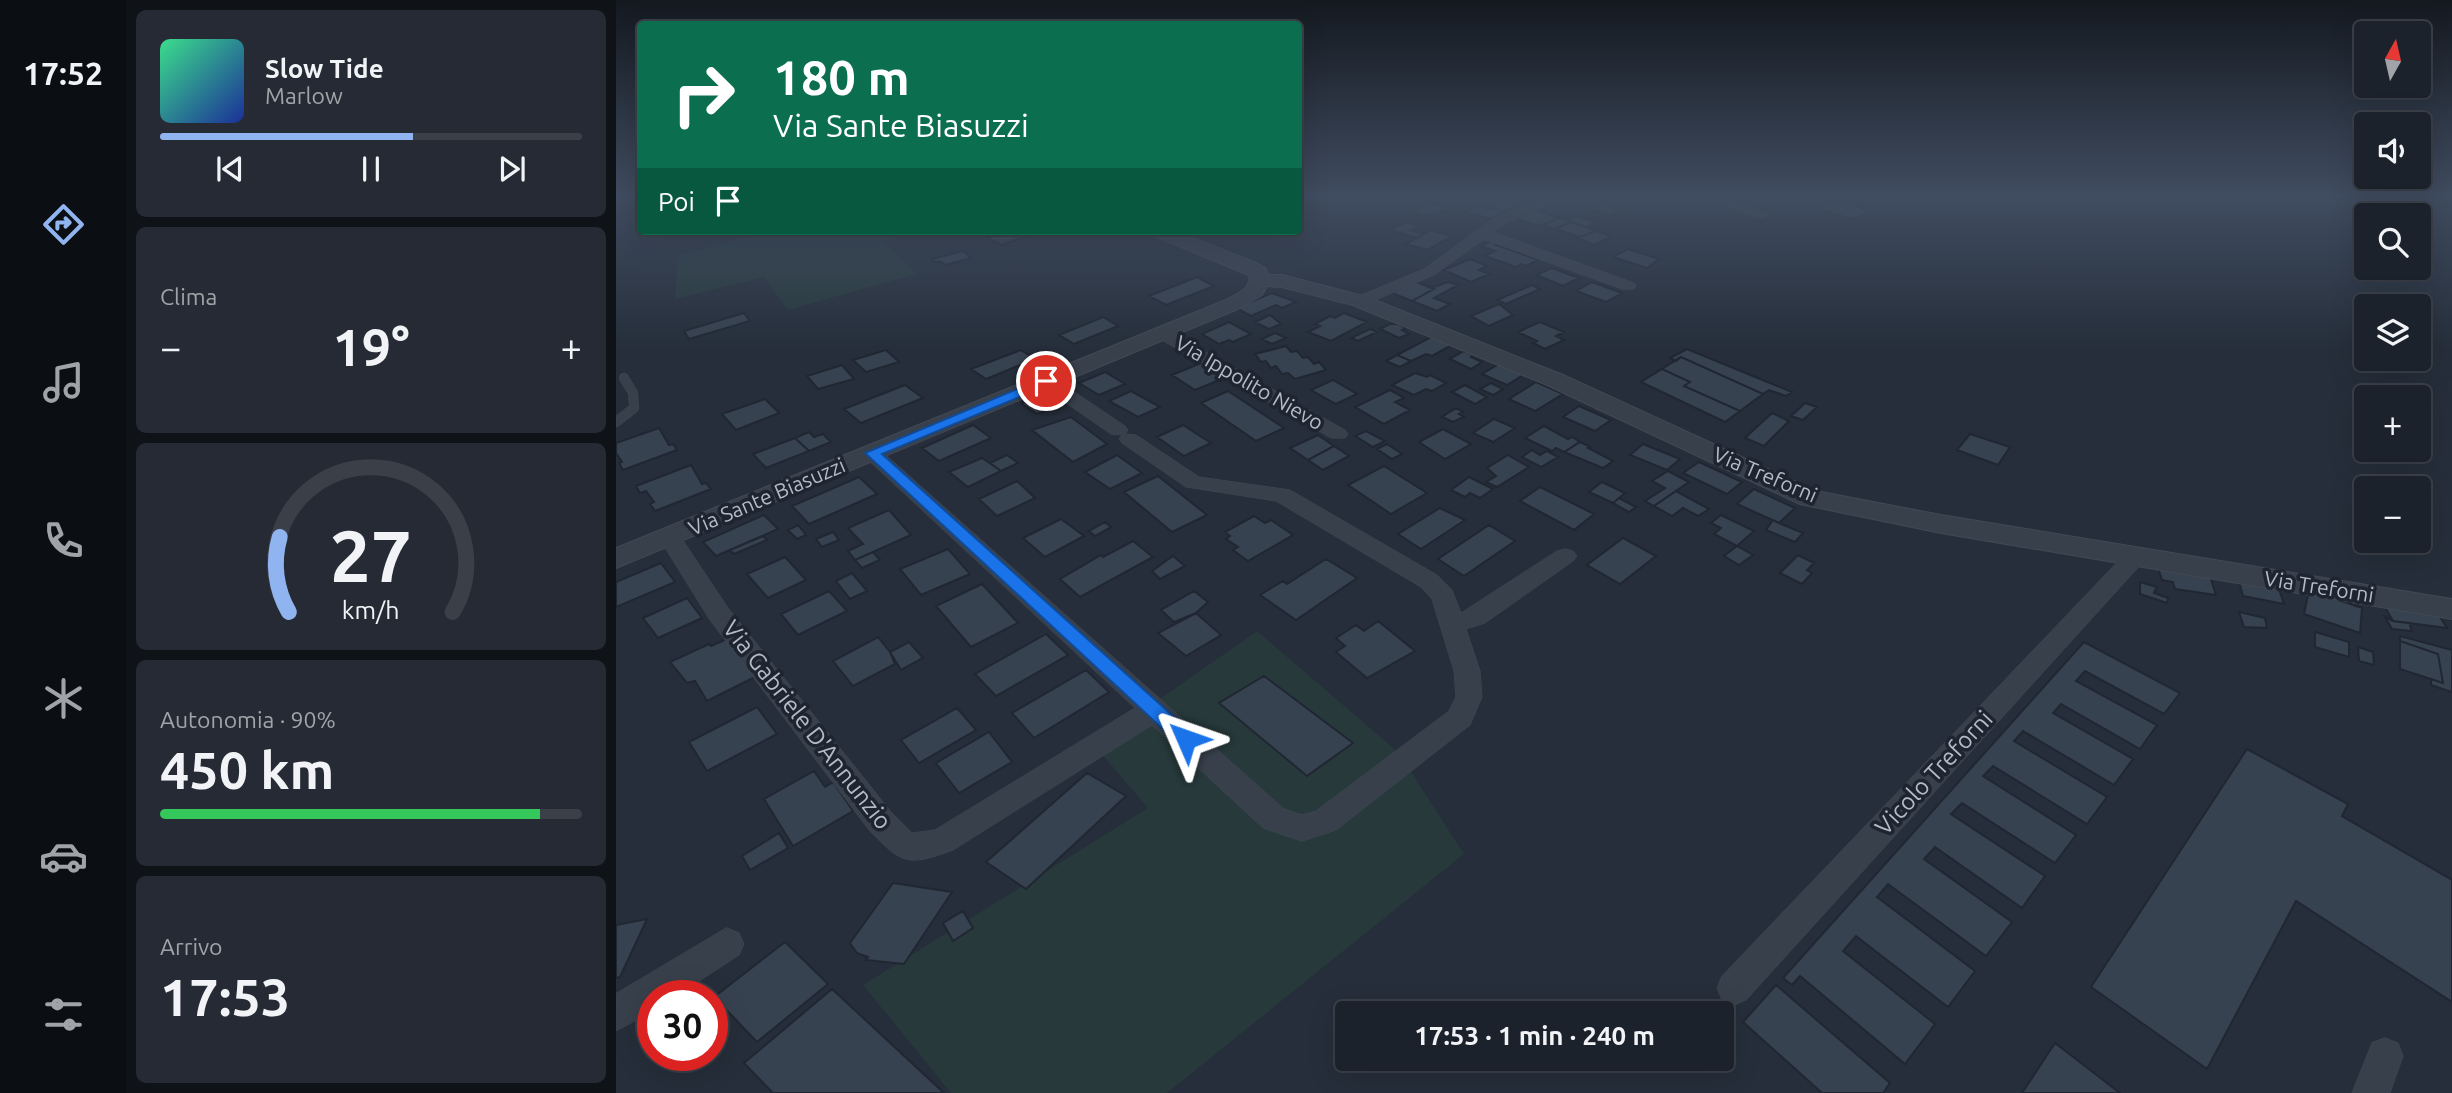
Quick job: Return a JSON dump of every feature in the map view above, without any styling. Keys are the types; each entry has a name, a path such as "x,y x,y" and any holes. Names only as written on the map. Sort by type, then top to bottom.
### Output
{"street":[{"name":"Via Treforni","path":"1201,248 1247,266 1258,272 1261,280 1282,281 1360,302 1555,380 1809,498 2135,557 2452,609"},
{"path":"1360,302 1429,272 1462,248"},
{"path":"1523,248 1628,286"},
{"name":"Via Sante Biasuzzi","path":"616,559 1233,304 1255,290 1261,280"},
{"name":"Via Ippolito Nievo","path":"1161,332 1338,434"},
{"path":"872,453 1274,818 1302,828 1325,821 1460,718 1469,697 1466,671 1443,596 1429,581 1282,495 1193,483 1046,381"},
{"name":"Via Gabriele D'Annunzio","path":"670,538 719,614 880,821 904,846 917,847 942,841 1154,710"},
{"path":"1453,624 1476,617 1565,556"},
{"name":"Vicolo Treforni","path":"1734,988 2135,557"},
{"path":"616,1014 727,944"},
{"path":"2371,1093 2385,1056"}],"lane":[{"path":"616,422 634,408 633,393 624,378"}],"shaded area":[{"path":"705,248 890,248 916,274 788,310 764,277 675,299 678,255"},
{"path":"1257,631 1399,753 1464,854 1167,1093 951,1093 863,985 1148,808 1094,745"}],"building":[{"path":"1487,248 1504,248 1538,260 1516,267 1485,256 1495,251"},
{"path":"1628,249 1659,259 1647,268 1613,257"},
{"path":"963,251 971,258 945,265 932,259"},
{"path":"1470,259 1487,266 1479,270 1489,274 1471,282 1444,270"},
{"path":"1552,268 1579,278 1563,286 1536,275"},
{"path":"1197,277 1214,286 1166,305 1149,296"},
{"path":"1414,281 1434,289 1412,301 1392,293"},
{"path":"1448,282 1458,285 1434,298 1450,304 1437,311 1412,301 1434,289 1431,288"},
{"path":"1592,282 1622,293 1606,302 1576,291"},
{"path":"1532,285 1540,289 1506,304 1497,300"},
{"path":"1272,293 1296,302 1282,308 1276,305 1251,316 1236,308"},
{"path":"1499,304 1513,315 1489,326 1471,316"},
{"path":"744,313 750,321 689,339 684,331"},
{"path":"1344,313 1367,322 1331,341 1308,332 1320,326 1315,324 1330,316 1335,318"},
{"path":"1270,315 1281,324 1269,329 1255,322"},
{"path":"1103,317 1118,326 1074,344 1059,335"},
{"path":"1229,322 1251,334 1233,342 1229,340 1219,344 1202,334"},
{"path":"1540,322 1564,332 1556,336 1564,340 1545,349 1533,343 1537,341 1518,332"},
{"path":"1390,324 1406,328 1402,330 1409,334 1399,338 1380,329"},
{"path":"1370,329 1377,332 1358,341 1351,338"},
{"path":"1275,333 1286,338 1272,344 1262,339"},
{"path":"1433,336 1452,345 1432,356 1426,354 1411,361 1397,355"},
{"path":"1286,346 1291,352 1297,351 1303,358 1308,357 1314,364 1319,362 1326,370 1295,379 1288,373 1282,374 1276,366 1271,368 1266,361 1261,362 1255,354"},
{"path":"1687,349 1792,392 1786,396 1769,390 1763,394 1681,357 1676,361 1670,358"},
{"path":"886,350 899,362 866,372 853,360"},
{"path":"1021,350 1035,359 986,379 971,369"},
{"path":"1464,351 1482,362 1471,369 1450,359"},
{"path":"1397,355 1411,361 1400,367 1386,361"},
{"path":"1681,357 1763,394 1740,411 1684,386 1690,382 1662,369"},
{"path":"1201,363 1224,378 1195,390 1172,375"},
{"path":"1499,364 1523,375 1507,385 1482,374"},
{"path":"842,365 854,379 818,389 807,376"},
{"path":"1662,369 1690,382 1684,386 1740,411 1725,422 1641,382"},
{"path":"1105,372 1125,384 1099,395 1079,383"},
{"path":"1415,373 1427,377 1430,375 1446,383 1432,391 1426,389 1414,395 1392,385"},
{"path":"1333,380 1357,394 1336,404 1311,390"},
{"path":"1536,382 1563,394 1535,411 1509,399"},
{"path":"1491,383 1503,389 1493,395 1480,389"},
{"path":"905,385 923,398 861,423 844,409"},
{"path":"1465,385 1487,397 1475,404 1452,392"},
{"path":"1390,390 1404,398 1395,402 1410,410 1384,424 1355,407"},
{"path":"1051,391 1067,402 1037,414 1022,404"},
{"path":"1131,391 1160,407 1138,417 1109,401"},
{"path":"1228,391 1284,428 1256,441 1201,403"},
{"path":"765,399 779,413 736,430 722,414"},
{"path":"1805,403 1817,407 1803,420 1791,416"},
{"path":"1579,406 1611,420 1595,431 1563,417"},
{"path":"1456,408 1463,412 1459,414 1464,417 1453,422 1442,417"},
{"path":"1772,413 1789,421 1764,446 1745,438"},
{"path":"1071,417 1107,444 1073,462 1032,430"},
{"path":"1494,419 1515,428 1493,442 1473,433"},
{"path":"973,425 991,438 939,461 922,448"},
{"path":"1183,425 1211,443 1184,456 1157,437"},
{"path":"1544,426 1568,439 1572,437 1580,442 1564,452 1556,448 1552,451 1525,438"},
{"path":"659,428 669,445 673,444 677,450 623,470 619,463 622,462 616,453 616,443"},
{"path":"1443,429 1471,444 1445,459 1419,442"},
{"path":"1366,431 1385,441 1373,447 1355,436"},
{"path":"809,432 814,437 823,434 831,442 809,451 795,438"},
{"path":"1970,434 2010,447 1998,465 1957,450"},
{"path":"1318,435 1334,446 1308,460 1290,448"},
{"path":"795,438 809,451 766,468 753,454"},
{"path":"1580,442 1613,461 1603,468 1564,452"},
{"path":"1387,444 1402,454 1392,459 1377,449"},
{"path":"1643,444 1680,459 1667,470 1630,455"},
{"path":"1334,446 1349,456 1323,470 1308,460"},
{"path":"1532,450 1540,455 1547,451 1558,457 1541,467 1522,457"},
{"path":"1007,455 1018,463 1001,471 990,463"},
{"path":"1117,455 1142,473 1110,489 1085,472"},
{"path":"1508,455 1529,467 1497,487 1486,482 1496,476 1487,468"},
{"path":"982,458 1001,471 968,487 949,472"},
{"path":"1699,462 1742,482 1727,494 1683,473"},
{"path":"691,465 702,484 706,483 711,489 655,511 650,504 654,502 646,491 640,493 636,486"},
{"path":"1384,466 1427,493 1391,514 1348,485"},
{"path":"1668,471 1689,482 1654,506 1645,501 1665,488 1652,481"},
{"path":"1158,476 1207,515 1172,532 1124,492"},
{"path":"859,477 877,494 809,524 792,506"},
{"path":"1469,477 1493,489 1480,498 1470,493 1465,497 1451,490"},
{"path":"1017,481 1035,498 997,516 979,499"},
{"path":"1602,482 1625,493 1613,503 1589,492"},
{"path":"1540,487 1594,514 1574,530 1520,501"},
{"path":"1754,489 1795,508 1779,523 1737,504"},
{"path":"1676,491 1709,509 1698,516 1683,508 1672,516 1654,506"},
{"path":"1619,498 1636,507 1629,512 1613,503"},
{"path":"1440,508 1465,520 1421,549 1398,534"},
{"path":"889,510 911,535 855,560 848,551 863,544 848,528"},
{"path":"764,515 778,529 716,556 703,542"},
{"path":"1721,515 1754,531 1737,546 1714,534 1721,528 1711,523"},
{"path":"1254,516 1265,523 1271,520 1293,535 1248,561 1233,550 1238,547 1226,539 1230,536 1225,532"},
{"path":"1061,519 1084,536 1045,557 1023,538"},
{"path":"1773,520 1803,533 1795,542 1766,530"},
{"path":"1105,522 1111,527 1095,536 1089,531"},
{"path":"798,525 806,535 797,539 788,530"},
{"path":"1489,525 1515,541 1464,576 1438,559"},
{"path":"833,532 839,540 822,547 816,539"},
{"path":"763,536 767,540 734,554 730,550"},
{"path":"1623,538 1656,556 1620,584 1587,565"},
{"path":"1133,541 1153,557 1080,597 1060,579 1101,555 1103,557"},
{"path":"1737,546 1753,555 1739,565 1724,556"},
{"path":"948,549 970,574 921,595 900,569"},
{"path":"873,552 880,560 862,568 855,560"},
{"path":"1798,555 1814,563 1807,570 1812,573 1802,584 1780,573"},
{"path":"1173,556 1185,566 1160,579 1152,571"},
{"path":"785,557 806,580 768,598 747,574"},
{"path":"1326,559 1357,578 1296,620 1260,595 1283,581 1287,584"},
{"path":"661,563 675,582 616,607 616,582"},
{"path":"2158,568 2210,576 2216,595 2175,589 2173,582 2162,580"},
{"path":"852,573 867,591 850,599 836,581"},
{"path":"2238,578 2278,586 2284,604 2243,596"},
{"path":"2140,582 2157,587 2154,593 2168,598 2167,603 2140,594"},
{"path":"982,584 1018,623 971,647 936,606"},
{"path":"2309,590 2362,608 2360,633 2304,614"},
{"path":"829,591 847,611 798,635 781,614"},
{"path":"1194,591 1208,602 1196,613 1174,622 1161,610"},
{"path":"687,598 702,618 658,638 643,618"},
{"path":"2383,604 2438,614 2447,628 2393,621"},
{"path":"2239,612 2265,618 2267,628 2244,627"},
{"path":"1196,613 1221,635 1186,656 1158,633"},
{"path":"2385,617 2409,623 2412,631 2392,629"},
{"path":"1378,621 1415,651 1367,678 1336,652 1345,646 1336,638 1356,625 1364,631"},
{"path":"2315,632 2349,642 2349,657 2315,647"},
{"path":"1046,634 1068,655 996,696 975,674"},
{"path":"2400,636 2452,650 2452,692 2431,685 2431,679 2443,683 2438,654 2400,641"},
{"path":"878,637 890,652 895,664 853,686 833,661"},
{"path":"729,638 755,677 707,701 695,681 687,683 670,662"},
{"path":"2400,641 2438,654 2443,683 2400,669"},
{"path":"909,642 923,658 901,670 890,652"},
{"path":"2084,642 2180,693 2164,714 2085,671 2076,681 2157,725 2140,749 2061,704 2053,713 2133,759 2114,785 2023,731 2014,741 2107,797 2087,824 1993,766 1983,776 2076,835 2055,863 1962,803 1951,814 2045,876 2022,908 1935,847 1924,859 2012,922 1986,956 1888,884 1877,897 1975,971 1948,1007 1856,936 1843,951 1935,1024 1905,1064 1800,976 1792,985 1783,978"},
{"path":"2358,647 2373,652 2374,665 2359,661"},
{"path":"1086,670 1109,692 1034,738 1012,713"},
{"path":"1264,676 1353,743 1307,776 1219,703"},
{"path":"757,707 777,734 707,771 689,742"},
{"path":"957,708 976,730 919,763 901,740"},
{"path":"989,732 1012,762 959,793 936,763"},
{"path":"2247,749 2348,804 2342,816 2452,880 2452,1002 2296,901 2207,1069 2091,987"},
{"path":"814,771 825,787 833,782 853,811 793,846 764,799"},
{"path":"1087,773 1126,796 1026,889 986,862"},
{"path":"779,833 788,848 750,870 742,856"},
{"path":"893,883 952,892 904,964 866,960 868,957 857,953 850,943"},
{"path":"963,911 973,928 953,941 943,923"},
{"path":"647,919 620,977 616,978 616,925"},
{"path":"785,942 828,984 757,1042 728,1012 728,986"},
{"path":"1776,985 1890,1083 1883,1093 1822,1093 1743,1022"},
{"path":"832,989 944,1093 773,1093 744,1063"},
{"path":"2055,1043 2120,1093 2022,1093"}],"route":[{"path":"1046,381 872,453 1186,739"}]}
